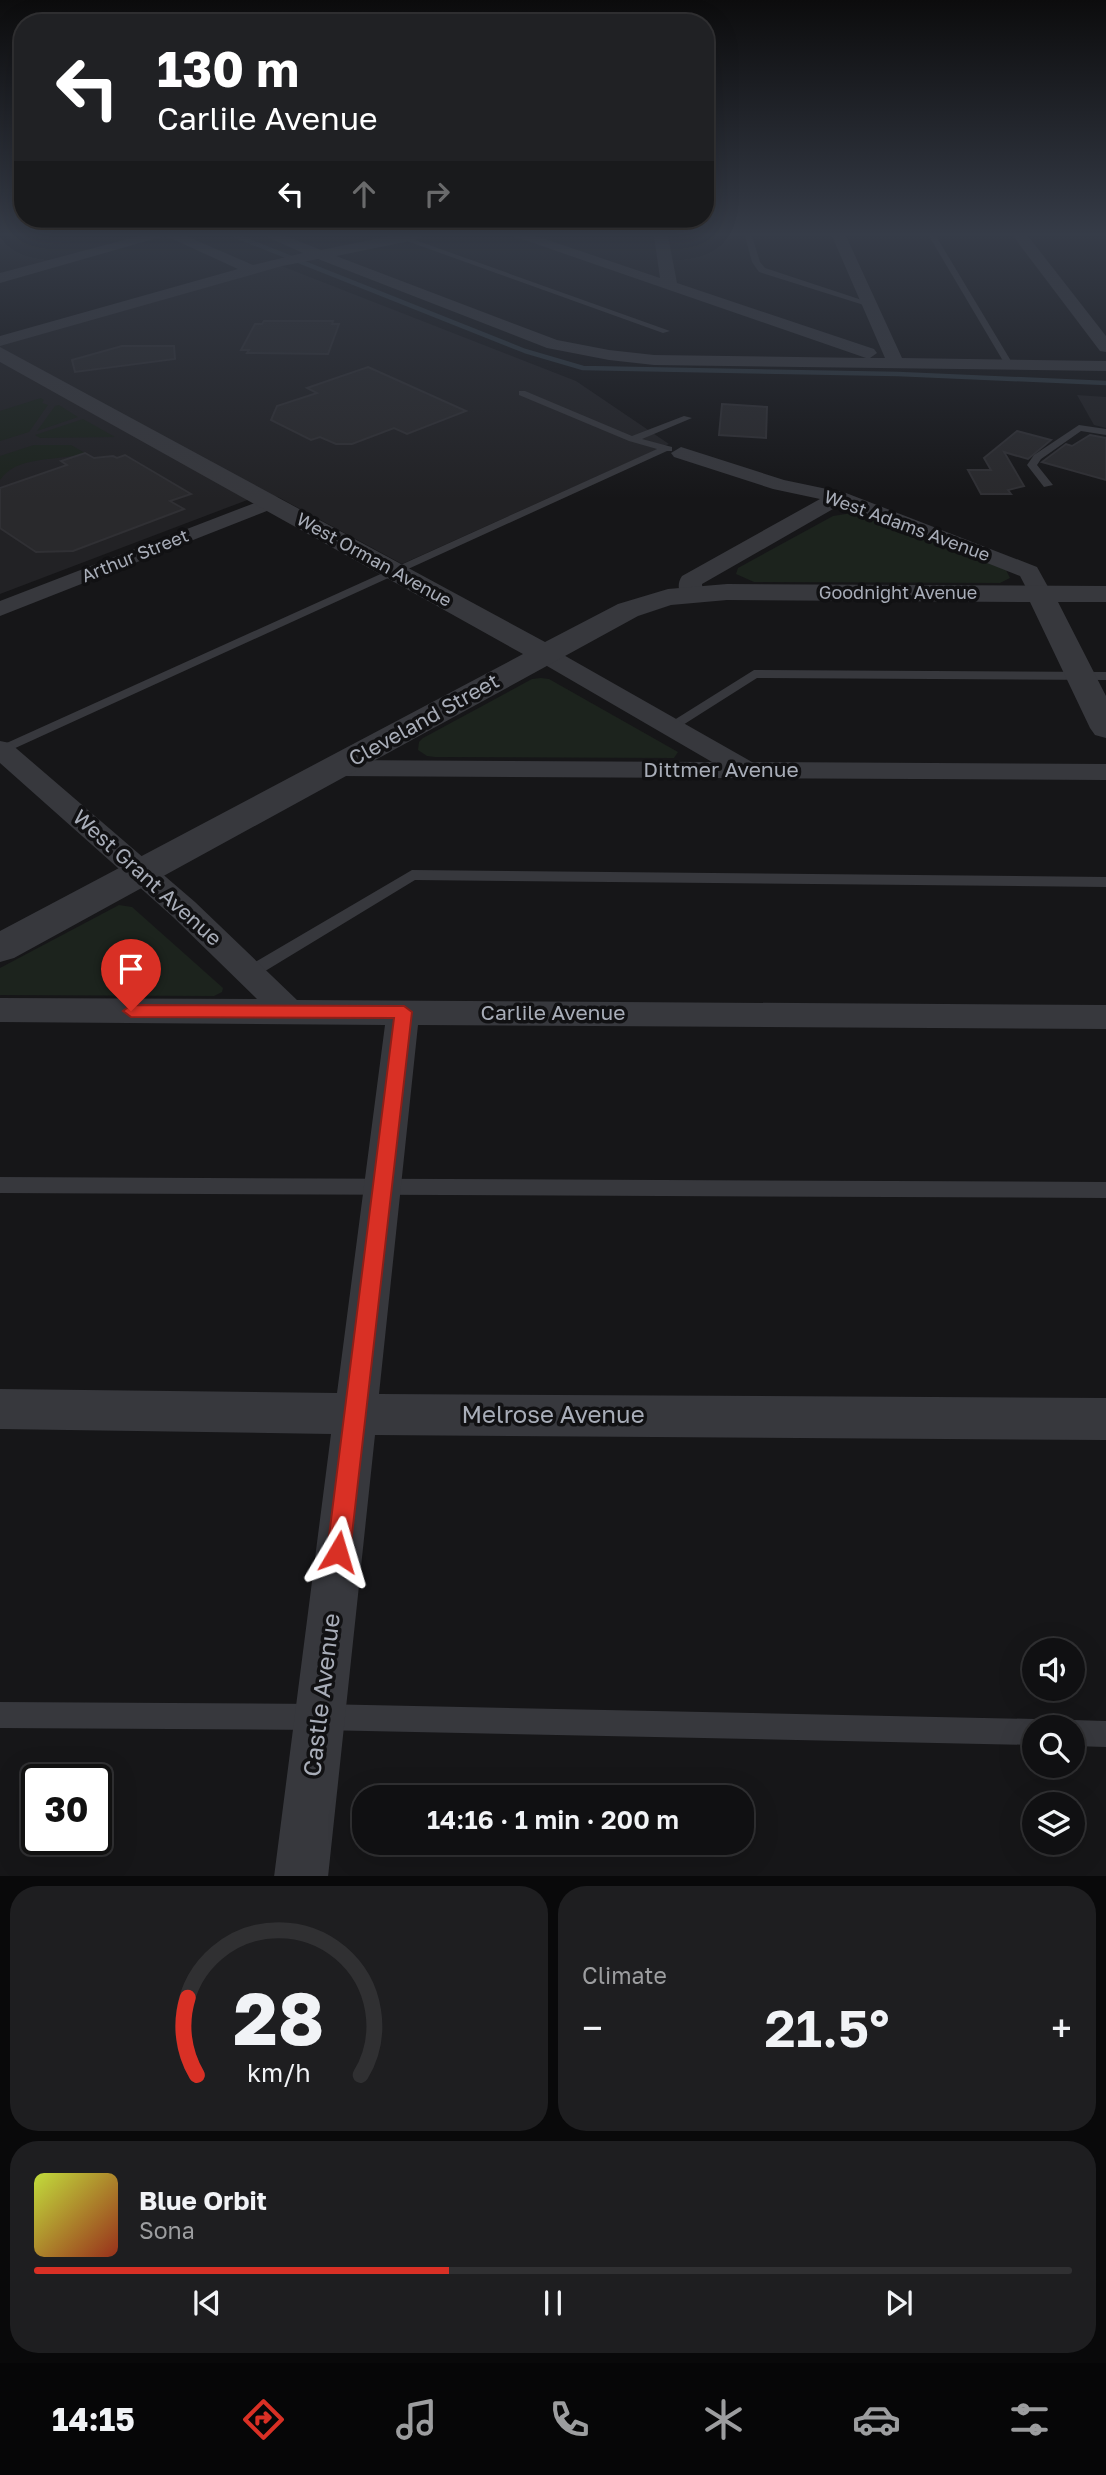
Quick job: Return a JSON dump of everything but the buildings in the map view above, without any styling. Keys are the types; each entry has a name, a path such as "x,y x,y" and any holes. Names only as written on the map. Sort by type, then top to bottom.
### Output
{"street":[{"path":"0,341 61,324"},
{"path":"497,324 553,344 654,360 1106,366"},
{"path":"781,324 896,363"},
{"path":"879,324 896,363"},
{"path":"1088,324 1106,347"},
{"name":"West Orman Avenue","path":"0,353 544,654 746,770"},
{"name":"West Adams Avenue","path":"673,450 780,485 839,497 1029,572 1040,594"},
{"path":"691,594 690,581 839,497"},
{"name":"Arthur Street","path":"0,609 271,503"},
{"name":"Goodnight Avenue","path":"691,594 1106,594"},
{"name":"Cleveland Street","path":"0,948 544,654 646,603 691,594"},
{"path":"1040,594 1093,676 1106,728"},
{"name":"West Grant Avenue","path":"0,750 142,872 251,972 289,1012"},
{"name":"Dittmer Avenue","path":"337,768 1106,772"},
{"name":"Carlile Avenue","path":"0,1010 1106,1017"},
{"name":"Castle Avenue","path":"301,1876 404,1012"},
{"name":"Melrose Avenue","path":"0,1409 1106,1419"}],"lane":[{"path":"645,324 666,331"},
{"path":"985,324 1010,366"},
{"path":"522,393 632,439 673,450"},
{"path":"632,439 687,418"},
{"path":"1048,485 1032,465 1037,457 1079,428 1106,432"},
{"path":"0,750 673,450"},
{"path":"670,727 754,674 1093,676"},
{"path":"251,972 412,875 1106,882"},
{"path":"0,1185 1106,1190"},
{"path":"0,1715 319,1717 1022,1732"},
{"path":"1085,1733 1106,1734"}],"shaded area":[{"path":"72,324 429,324 576,381 669,444 402,564 278,497 263,494 0,594 0,344"},
{"path":"1077,395 1106,397 1106,428 1094,425"},
{"path":"41,398 44,400 42,403 48,405 29,432 0,441 0,411"},
{"path":"59,405 78,417 37,431 55,406"},
{"path":"83,419 115,437 40,438 35,435"},
{"path":"34,445 71,445 85,453 28,462 17,466 0,480 0,456"},
{"path":"863,514 1006,570 1010,578 1000,583 754,582 736,574 738,568 833,516"},
{"path":"532,679 549,679 678,752 674,758 435,757 427,756 418,750 419,742 423,738"},
{"path":"119,905 132,907 223,988 222,992 214,996 0,995 0,968"}],"waterway":[{"path":"456,324 525,351 583,368 898,374 1106,383"}],"route":[{"path":"131,1011 404,1012 338,1552"}]}
